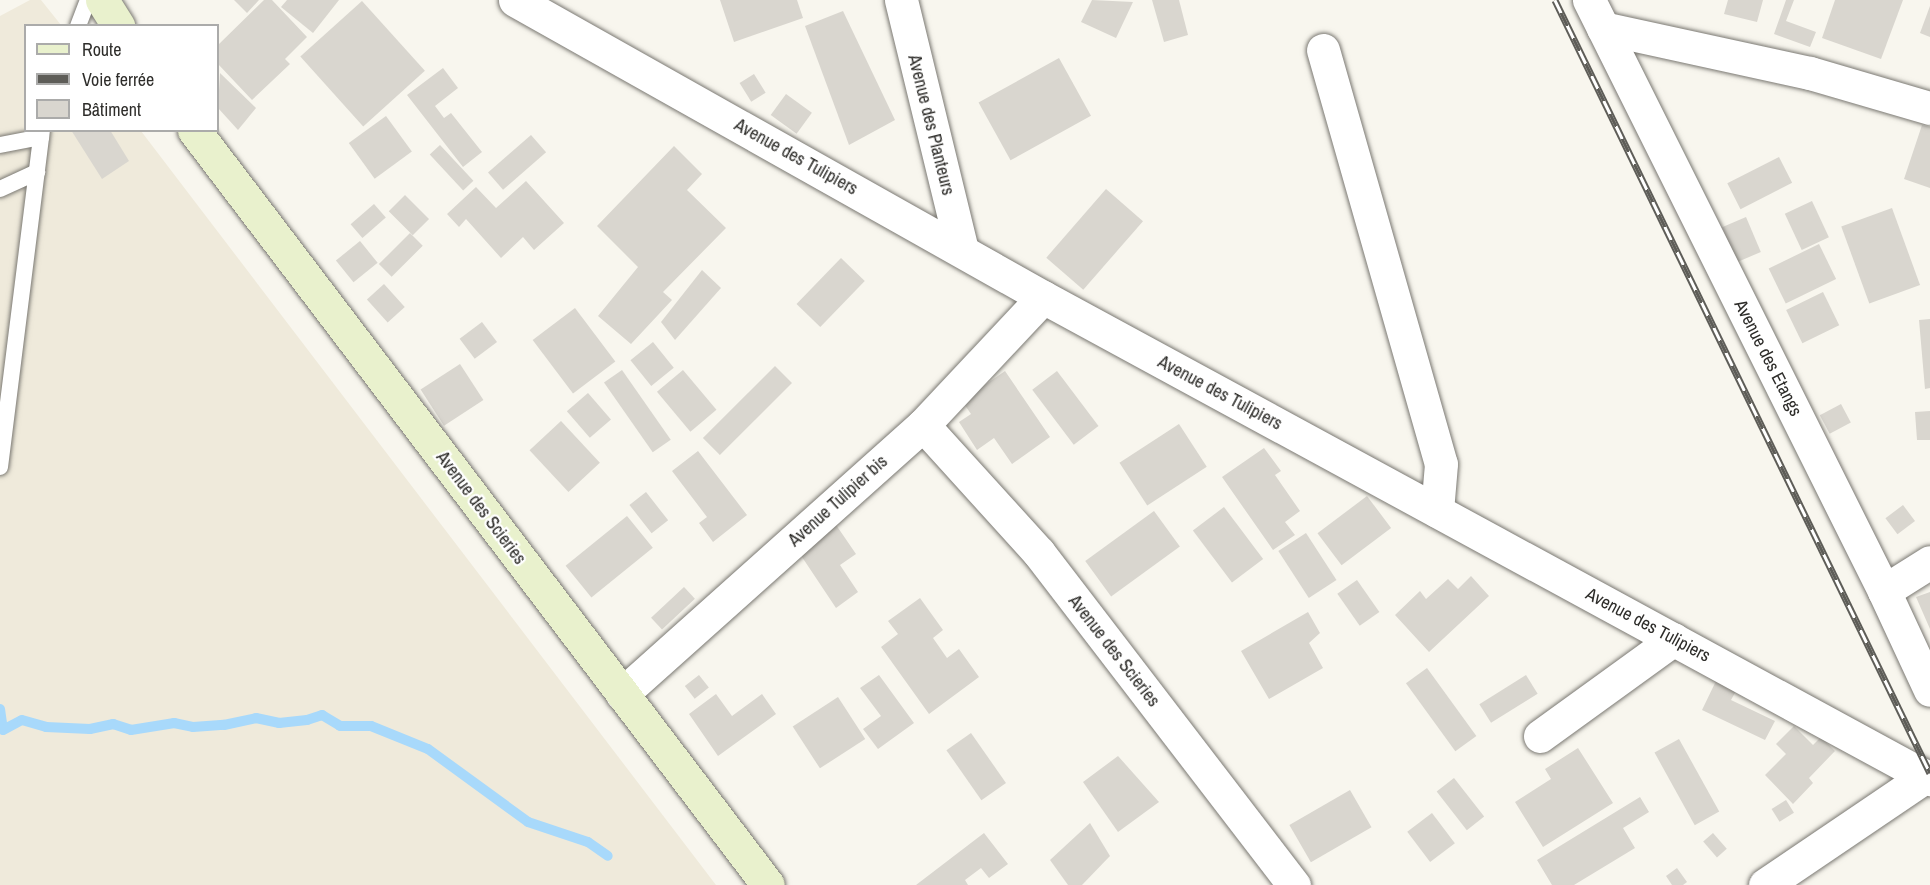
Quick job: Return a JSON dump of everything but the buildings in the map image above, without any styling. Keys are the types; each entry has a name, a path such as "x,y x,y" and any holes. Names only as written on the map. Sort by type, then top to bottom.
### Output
{"street":[{"path":"102,0 117,24"},
{"name":"Avenue des Tulipiers","path":"515,0 1043,297 1928,777"},
{"name":"Avenue des Planteurs","path":"901,0 962,250"},
{"name":"Avenue des Etangs","path":"1596,14 1930,108"},
{"name":"Avenue des Etangs","path":"1596,14 1884,591 1930,690"},
{"path":"1323,50 1441,464 1437,511"},
{"name":"Avenue des Scieries","path":"196,132 768,885"},
{"name":"Avenue Tulipier bis","path":"622,694 923,425 1043,297"},
{"name":"Avenue des Scieries","path":"923,425 1039,553 1294,885"},
{"path":"1884,591 1930,562"},
{"path":"1540,736 1674,639"},
{"path":"1765,885 1928,777"}],"lane":[{"path":"79,24 88,0"},
{"path":"0,145 42,134 0,467"},
{"path":"0,189 37,172"}],"shaded area":[{"path":"30,0 41,0 60,24 24,24 24,132 142,132 716,885 0,885 0,16"}],"waterway":[{"path":"0,709 3,730 22,720 46,727 90,729 113,724 131,730 174,723 193,727 224,725 256,718 279,723 307,720 322,715 340,726 371,726 428,749 528,822 588,842 608,856"}],"railway":[{"path":"1555,0 1930,773"}]}
